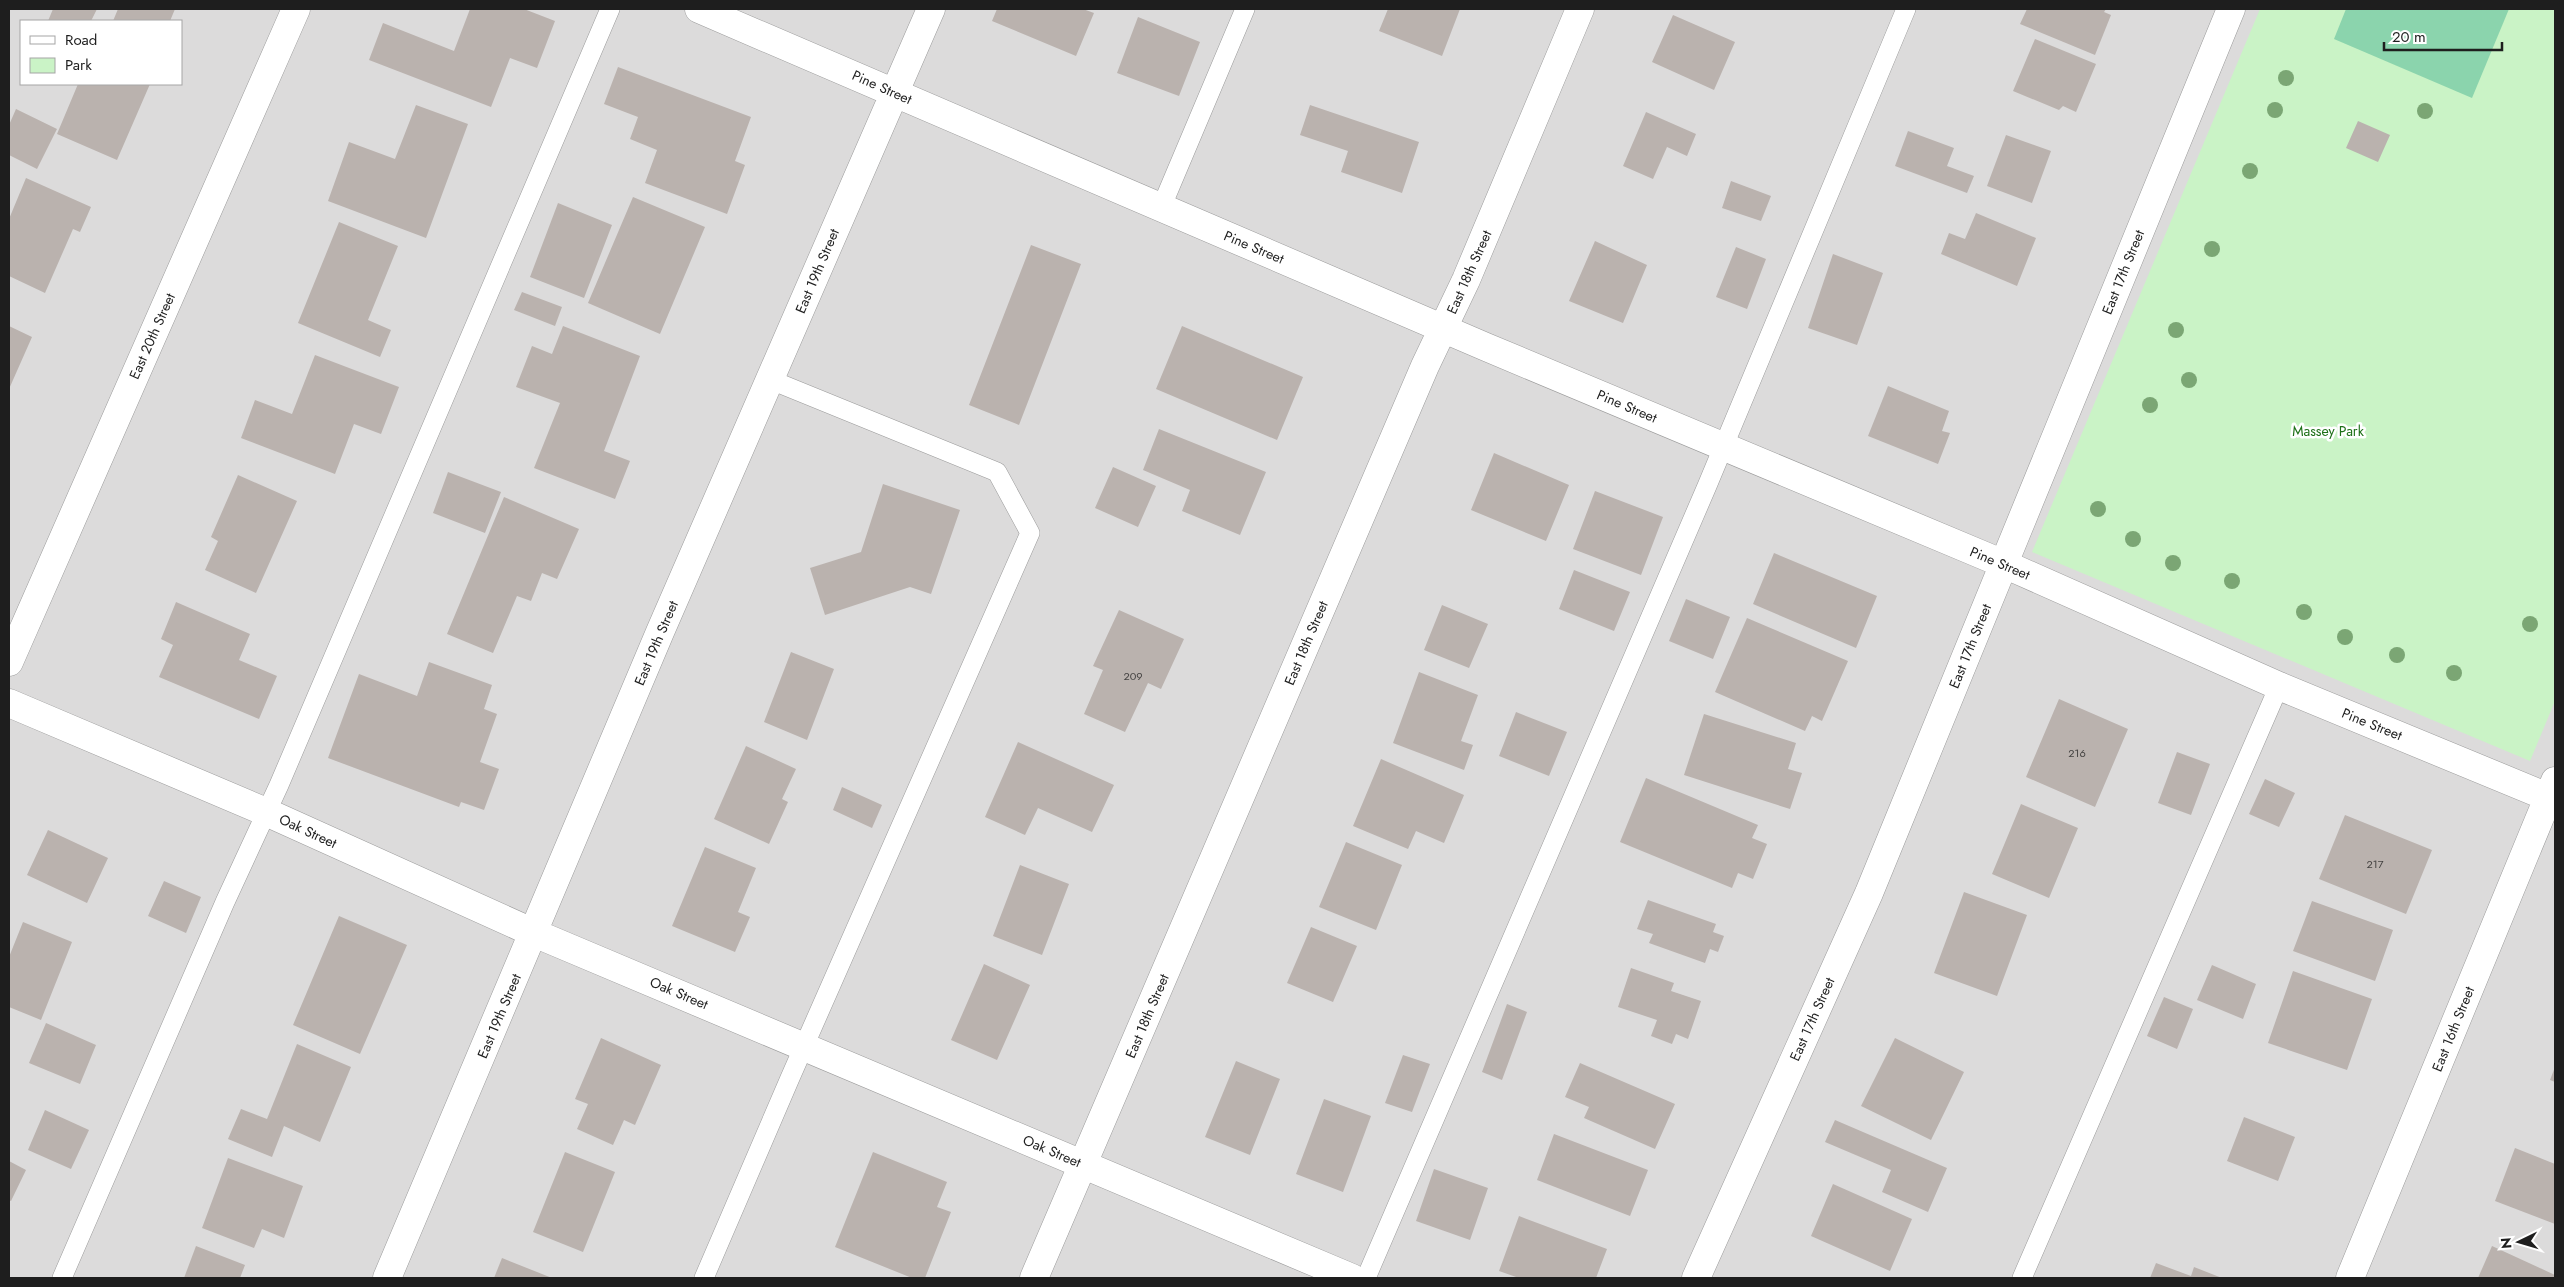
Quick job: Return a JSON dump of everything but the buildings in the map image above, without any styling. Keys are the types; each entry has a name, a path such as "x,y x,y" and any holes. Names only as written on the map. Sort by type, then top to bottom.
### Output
{"street":[{"name":"East 20th Street","path":"9,662 296,9"},
{"name":"Pine Street","path":"699,9 1161,208 1723,447 2004,564 2279,686 2553,792"},
{"name":"East 19th Street","path":"386,1278 534,933 660,632 931,9"},
{"name":"East 18th Street","path":"1034,1278 1425,366 1466,280 1580,9"},
{"name":"East 17th Street","path":"1696,1278 1869,894 2231,9"},
{"name":"Oak Street","path":"9,702 266,812 534,933 1352,1278"},
{"name":"East 16th Street","path":"2350,1278 2553,792"}],"lane":[{"path":"62,1278 266,812 610,9"},
{"path":"1161,208 1245,9"},
{"path":"1366,1278 1723,447 1906,9"},
{"path":"704,1278 1030,533 998,472 771,380"},
{"path":"2022,1278 2279,686"}],"shaded area":[{"path":"9,9 2555,9 2555,1278 9,1278"}],"green space":[{"name":"Massey Park","path":"2260,9 2555,9 2555,701 2530,761 2032,552"},
{"path":"2346,9 2509,9 2472,98 2334,39"}]}
